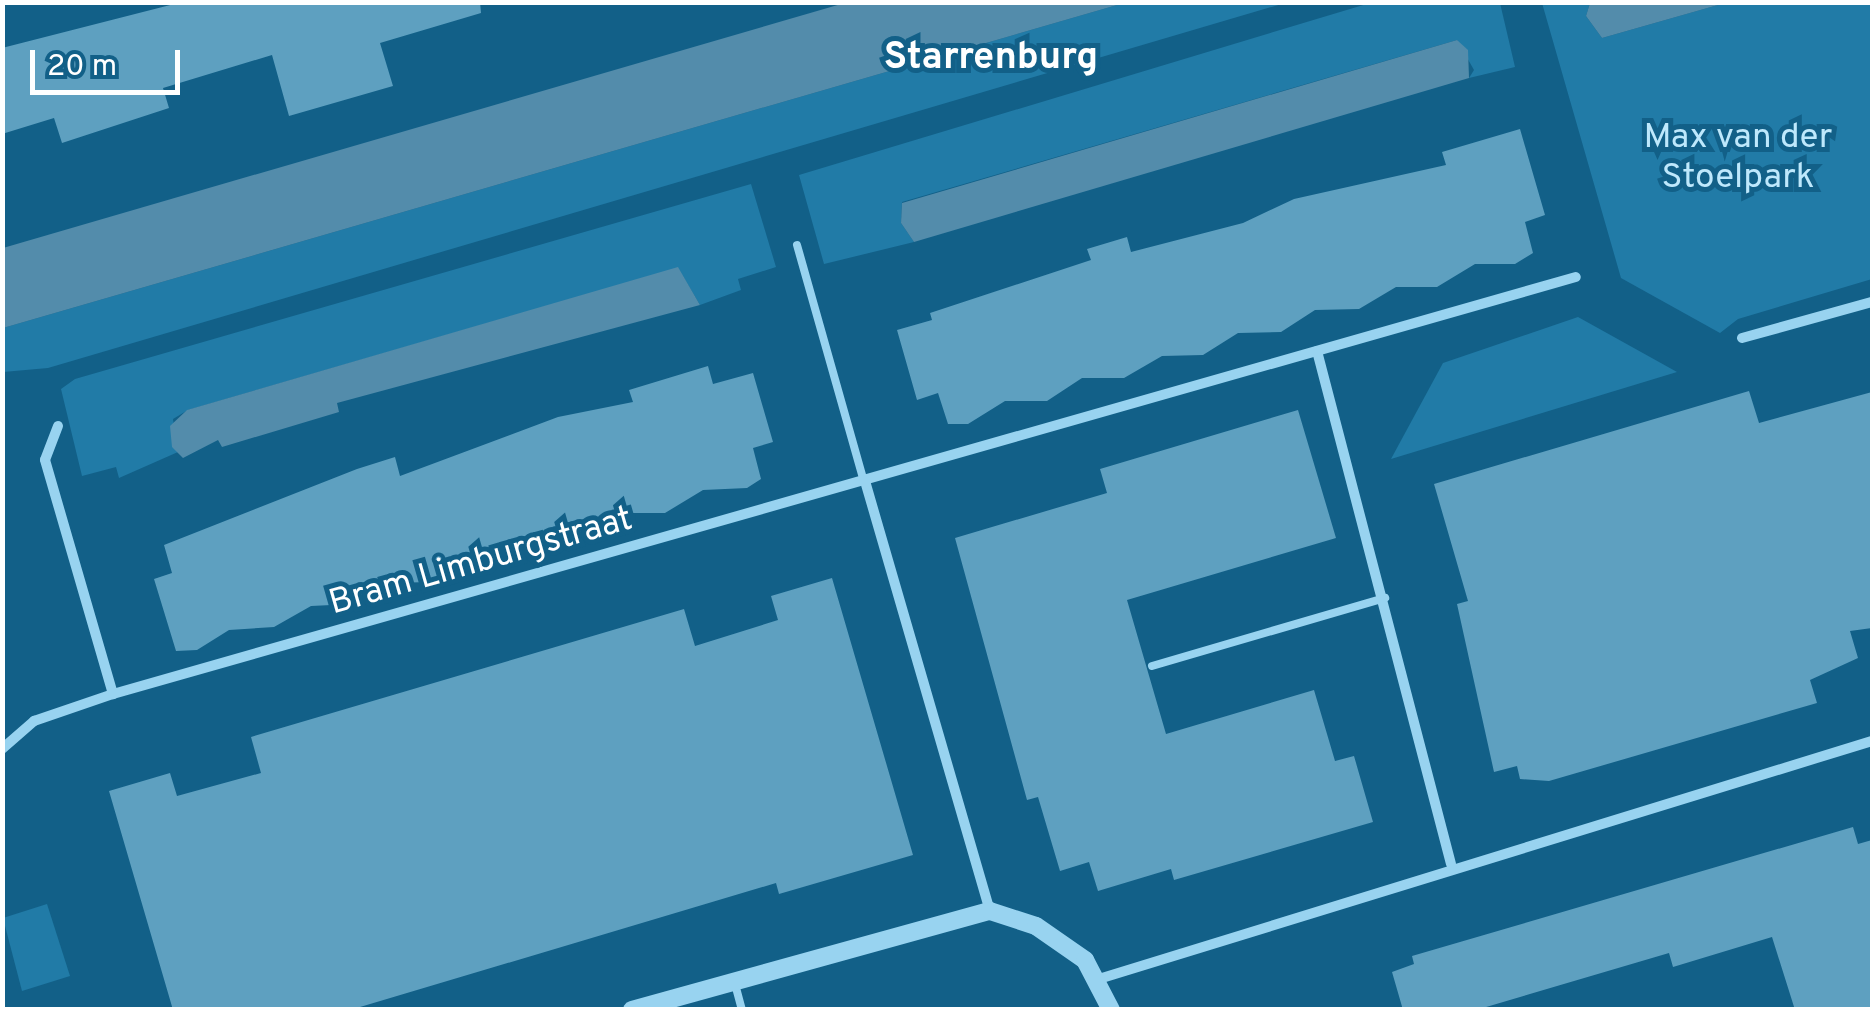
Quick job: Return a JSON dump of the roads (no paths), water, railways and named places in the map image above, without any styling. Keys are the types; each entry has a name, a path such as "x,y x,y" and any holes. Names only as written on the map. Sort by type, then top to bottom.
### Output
{"street":[{"name":"Bram Limburgstraat","path":"2,749 34,721 113,694 1576,277"},
{"path":"1742,338 1872,302"},
{"path":"1317,351 1386,598 1392,657 1451,864"},
{"path":"58,426 45,460 113,694"},
{"path":"864,481 990,911"},
{"path":"1102,978 1451,864 1872,741"},
{"path":"632,1010 990,911 1036,926 1102,978 1111,1010"}],"lane":[{"path":"797,245 864,481"},
{"path":"1152,666 1386,598"},
{"path":"733,980 742,1010"}],"district":[{"name":"Starrenburg","path":"991,59"}],"park label":[{"name":"Max van der Stoelpark","path":"1738,158"}]}
